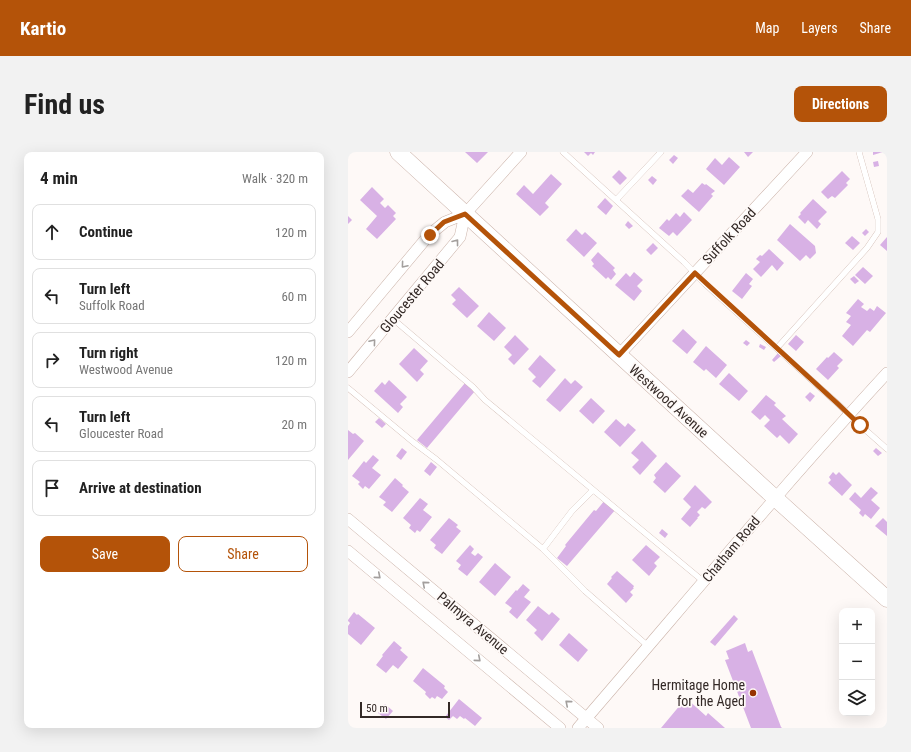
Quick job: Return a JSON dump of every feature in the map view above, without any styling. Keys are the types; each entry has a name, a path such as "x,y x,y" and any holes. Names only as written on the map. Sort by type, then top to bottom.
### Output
{"street":[{"name":"Westwood Avenue","path":"398,152 774,498 887,599"},
{"name":"Gloucester Road","path":"348,332 430,235 444,222 465,214 521,152"},
{"name":"Suffolk Road","path":"619,355 807,152"},
{"name":"Gloucester Road","path":"348,372 460,237 465,214"},
{"name":"Chatham Road","path":"578,728 774,498 887,373"},
{"name":"Palmyra Avenue","path":"348,519 598,728"},
{"name":"Palmyra Avenue","path":"348,551 560,728"}],"lane":[{"path":"563,152 887,449"},
{"path":"616,200 661,152"},
{"path":"777,348 867,248 878,232 878,219 859,152"},
{"path":"393,319 485,400 703,581"},
{"path":"348,388 442,464 542,549 585,591 648,646"},
{"path":"542,549 572,511 593,490"}],"building":[{"path":"465,152 488,152 477,163"},
{"path":"584,152 595,152 593,155 591,153 588,156"},
{"path":"744,152 753,152 748,157"},
{"path":"873,152 883,152 873,155"},
{"path":"674,155 678,158 673,164 669,160"},
{"path":"729,157 740,167 724,185 706,169 715,158 722,165"},
{"path":"878,161 879,166 874,167 873,162"},
{"path":"619,170 627,178 620,185 612,177"},
{"path":"842,171 850,179 846,183 848,185 835,198 832,196 828,199 821,192"},
{"path":"551,174 562,184 545,203 549,207 540,216 516,194 524,185 533,194"},
{"path":"652,176 657,180 653,185 648,180"},
{"path":"702,183 705,185 706,184 715,191 711,194 713,196 699,212 681,196 688,189 693,193"},
{"path":"372,187 384,199 380,203 385,208 388,205 396,213 393,216 396,219 377,239 366,229 377,216 360,200"},
{"path":"605,198 613,206 606,215 597,207"},
{"path":"813,199 827,212 818,221 821,224 817,229 808,220 805,224 798,217"},
{"path":"684,212 692,220 677,236 673,232 669,236 659,228 667,219 669,221 676,213 680,217"},
{"path":"348,216 352,220 348,224"},
{"path":"628,221 633,226 629,229 625,225"},
{"path":"790,224 815,246 816,253 810,259 806,255 800,261 777,240"},
{"path":"576,229 582,235 585,232 597,243 584,257 566,240"},
{"path":"866,229 869,232 865,236 862,233"},
{"path":"852,236 860,243 853,250 845,243"},
{"path":"887,237 887,251 880,245"},
{"path":"653,243 658,248 651,255 646,250"},
{"path":"769,249 784,263 777,271 772,265 761,277 753,269 760,262 756,259 760,255 762,256"},
{"path":"598,252 615,268 613,270 616,274 611,280 608,277 606,279 592,266 594,264 591,260"},
{"path":"863,267 873,276 865,284 855,275"},
{"path":"634,272 643,280 637,286 642,291 634,301 615,285 626,273 630,277"},
{"path":"746,273 753,279 749,284 752,286 742,299 732,291"},
{"path":"854,276 859,281 855,284 850,279"},
{"path":"459,287 479,306 467,318 452,304 456,300 451,295"},
{"path":"858,299 864,304 861,307 867,311 870,308 874,311 877,306 886,313 870,332 867,330 853,346 842,336 851,325 846,322 851,316 846,313"},
{"path":"489,312 506,328 494,341 477,326"},
{"path":"683,329 697,342 687,354 672,341"},
{"path":"515,335 529,349 514,365 508,359 512,355 504,347"},
{"path":"796,335 804,342 796,351 788,344"},
{"path":"746,340 750,343 747,346 743,343"},
{"path":"760,344 766,347 764,350 759,347"},
{"path":"706,346 727,365 716,378 706,369 704,371 693,362"},
{"path":"414,348 428,361 420,370 424,374 417,382 399,364"},
{"path":"834,352 843,360 837,366 839,368 828,380 816,369"},
{"path":"778,353 781,356 774,362 772,360"},
{"path":"540,355 556,370 540,388 532,381 536,377 528,369"},
{"path":"729,373 748,391 739,401 719,384"},
{"path":"565,378 571,384 575,380 583,387 560,412 546,400"},
{"path":"389,380 407,397 400,404 403,407 398,413 374,391 382,382 385,385"},
{"path":"465,383 475,391 427,448 417,440"},
{"path":"810,392 815,396 810,402 805,397"},
{"path":"766,395 776,403 774,405 786,416 782,419 798,434 789,444 780,435 777,438 764,426 770,420 765,415 760,420 751,412"},
{"path":"591,398 605,411 593,424 579,411"},
{"path":"379,418 386,424 382,428 375,422"},
{"path":"616,419 625,427 628,423 636,430 620,447 604,432"},
{"path":"348,430 353,434 355,433 364,441 348,460"},
{"path":"642,441 657,456 640,475 632,467 639,460 631,453"},
{"path":"402,448 407,452 401,460 396,456"},
{"path":"876,448 882,453 878,456 873,451"},
{"path":"373,455 379,460 372,468 381,475 369,489 365,486 363,489 358,484 360,482 352,476 364,461 366,463"},
{"path":"431,462 437,467 430,476 424,471"},
{"path":"666,462 681,476 665,493 653,482 656,478 654,475"},
{"path":"833,472 836,475 839,472 852,485 842,496 828,483 831,480 829,477"},
{"path":"395,478 409,492 392,512 383,505 386,502 379,497"},
{"path":"695,485 712,502 705,509 702,507 697,512 700,515 690,527 681,519 691,507 683,499"},
{"path":"871,487 878,493 871,500 880,508 871,519 865,514 863,517 859,513 861,510 849,499 855,492 861,498"},
{"path":"420,498 428,504 423,510 432,517 420,532 417,530 415,533 409,528 411,525 403,518"},
{"path":"605,500 616,509 567,566 557,558 566,546 565,545 594,510 596,511"},
{"path":"449,518 458,525 456,527 461,531 442,554 434,548 436,545 430,540"},
{"path":"883,518 887,522 887,536 875,526"},
{"path":"662,529 668,534 665,538 659,533"},
{"path":"470,545 474,549 471,553 475,556 478,553 483,557 467,576 458,569 461,565 456,561"},
{"path":"646,545 660,557 654,563 657,566 649,576 632,560"},
{"path":"495,563 511,577 495,596 479,582"},
{"path":"617,571 634,586 630,592 633,595 626,603 607,584"},
{"path":"523,584 530,590 524,597 531,602 517,619 509,612 512,608 505,603"},
{"path":"538,606 549,615 552,612 560,619 542,641 534,633 537,630 526,620"},
{"path":"354,612 375,628 361,645 348,634 348,626 350,623 348,620"},
{"path":"734,615 738,619 715,646 710,642"},
{"path":"569,633 588,650 578,662 559,645"},
{"path":"394,641 402,648 400,650 408,657 398,669 393,665 386,673 376,665"},
{"name":"Hermitage Home for the Aged","path":"745,643 748,652 752,650 782,728 751,728 725,660 729,659 726,651"},
{"path":"423,668 445,686 444,688 448,692 442,699 437,696 435,699 432,697 430,699 425,694 426,692 413,681"},
{"name":"Hermitage Home for the Aged","path":"686,698 706,716 708,713 725,728 661,728"},
{"path":"459,699 482,718 475,726 460,716 457,719 453,716 449,720 445,717"},
{"path":"385,704 393,711 386,719 378,713"}],"place":[{"name":"Hermitage Home for the Aged","path":"753,693"}],"route":[{"path":"430,235 444,222 465,214 619,355 695,273 860,425"}]}
